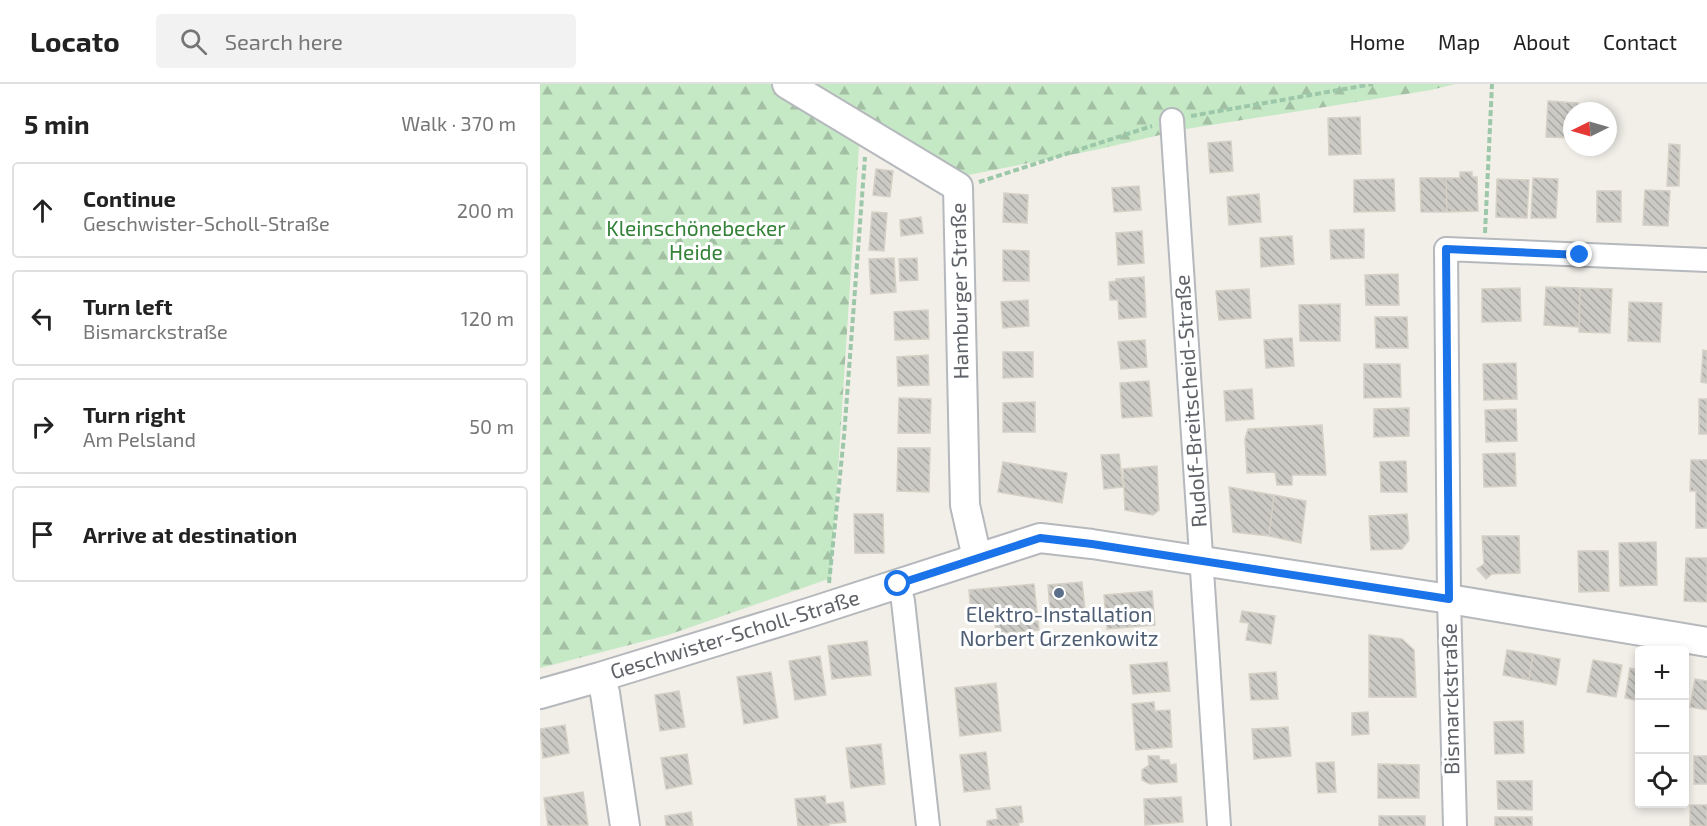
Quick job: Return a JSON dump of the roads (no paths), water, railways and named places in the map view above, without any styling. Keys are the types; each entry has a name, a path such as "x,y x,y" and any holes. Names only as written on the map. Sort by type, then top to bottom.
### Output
{"street":[{"name":"Hamburger Straße","path":"787,84 958,187 965,505 977,558"},
{"name":"Rudolf-Breitscheid-Straße","path":"1172,120 1219,826"},
{"name":"Bismarckstraße","path":"1455,826 1449,599 1446,249 1707,260"},
{"name":"Geschwister-Scholl-Straße","path":"540,694 1040,538 1449,599 1707,642"},
{"path":"898,584 903,601 928,826"},
{"path":"600,677 605,693 625,826"}],"place":[{"name":"Elektro-Installation Norbert Grzenkowitz","path":"1059,593"}],"park label":[{"name":"Kleinschönebecker Heide","path":"696,241"}]}
